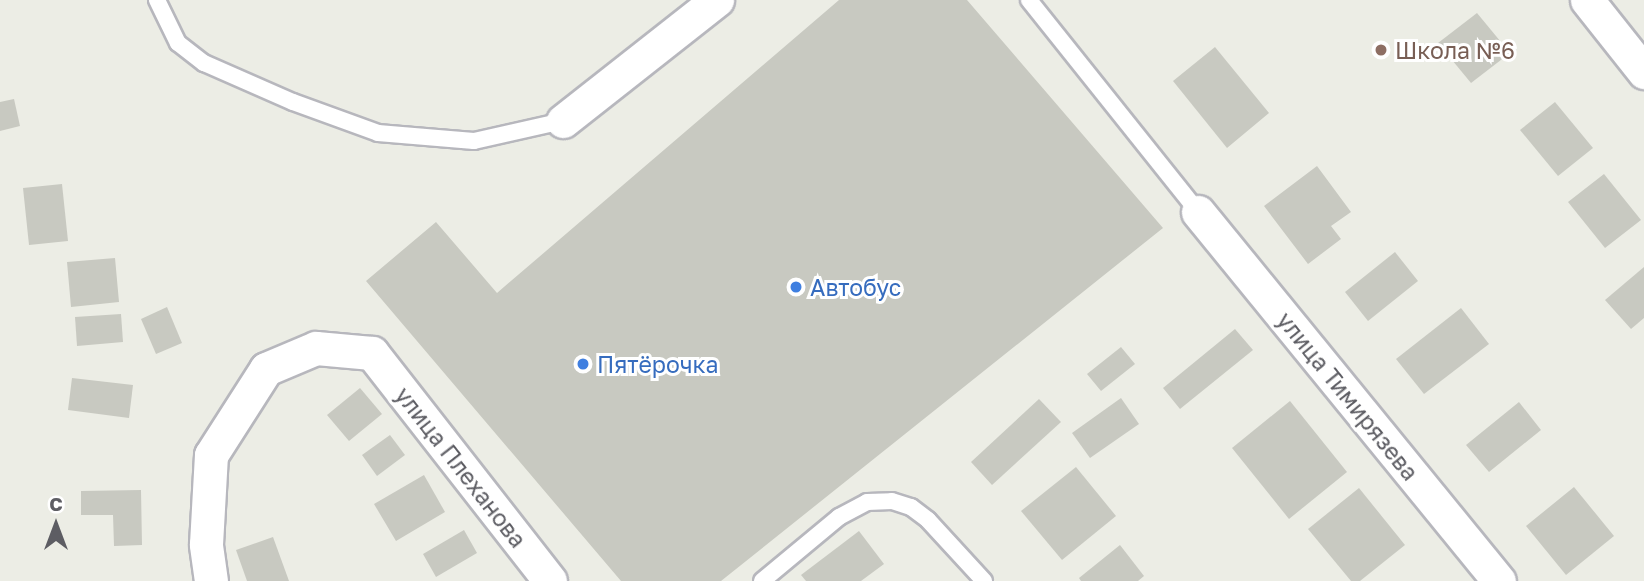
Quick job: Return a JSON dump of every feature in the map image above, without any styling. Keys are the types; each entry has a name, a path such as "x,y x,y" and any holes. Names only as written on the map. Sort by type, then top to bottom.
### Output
{"street":[{"path":"563,121 717,0"},
{"path":"1587,0 1644,72"},
{"name":"улица Тимирязева","path":"1198,212 1499,581"},
{"name":"улица Плеханова","path":"211,581 206,544 211,455 266,369 316,348 372,353 550,581"}],"lane":[{"path":"157,0 178,43 204,63 293,102 378,133 474,141 563,121"},
{"path":"1029,0 1198,212"},
{"path":"762,581 839,517 867,502 892,501 911,507 928,520 984,581"}],"building":[{"name":"Автобус","path":"839,0 967,0 1163,228 721,581 621,581 366,281 436,222 497,293"},
{"path":"1477,13 1510,53 1471,83 1438,43"},
{"path":"1215,47 1269,113 1227,148 1173,81"},
{"path":"14,99 20,126 0,131 0,102"},
{"path":"1555,102 1593,148 1558,176 1520,130"},
{"path":"1317,166 1351,212 1331,226 1341,239 1308,264 1264,206"},
{"path":"1604,174 1641,220 1605,248 1568,202"},
{"path":"62,184 68,241 29,245 23,188"},
{"path":"1395,252 1418,281 1368,321 1345,292"},
{"path":"115,258 119,302 71,307 67,262"},
{"path":"1644,267 1644,318 1631,329 1605,300"},
{"path":"167,307 182,343 156,354 141,319"},
{"path":"1461,308 1489,344 1424,394 1396,359"},
{"path":"121,314 123,342 77,346 75,317"},
{"path":"1235,329 1253,350 1180,409 1163,388"},
{"path":"1121,347 1135,364 1101,391 1087,374"},
{"path":"72,378 133,385 129,418 68,410"},
{"path":"360,388 382,414 349,441 327,415"},
{"path":"1121,398 1139,424 1090,458 1072,433"},
{"path":"1039,399 1061,422 992,485 971,462"},
{"path":"1290,401 1347,472 1289,519 1232,448"},
{"path":"1519,402 1541,430 1489,472 1466,445"},
{"path":"390,435 405,455 377,476 362,455"},
{"path":"1076,467 1116,516 1062,560 1021,511"},
{"path":"424,475 445,512 396,541 374,504"},
{"path":"1574,487 1614,536 1566,575 1526,526"},
{"path":"1359,488 1405,545 1360,581 1351,581 1308,529"},
{"path":"141,490 142,545 114,546 113,515 81,515 81,491"},
{"path":"464,530 477,553 436,577 423,554"},
{"path":"859,531 884,564 861,581 806,581 801,575"},
{"path":"273,537 289,581 247,581 236,550"},
{"path":"1120,545 1144,576 1138,581 1081,581 1079,578"}],"place":[{"name":"Школа №6","path":"1381,50"},
{"name":"Автобус","path":"796,287"},
{"name":"Пятёрочка","path":"583,364"}]}
